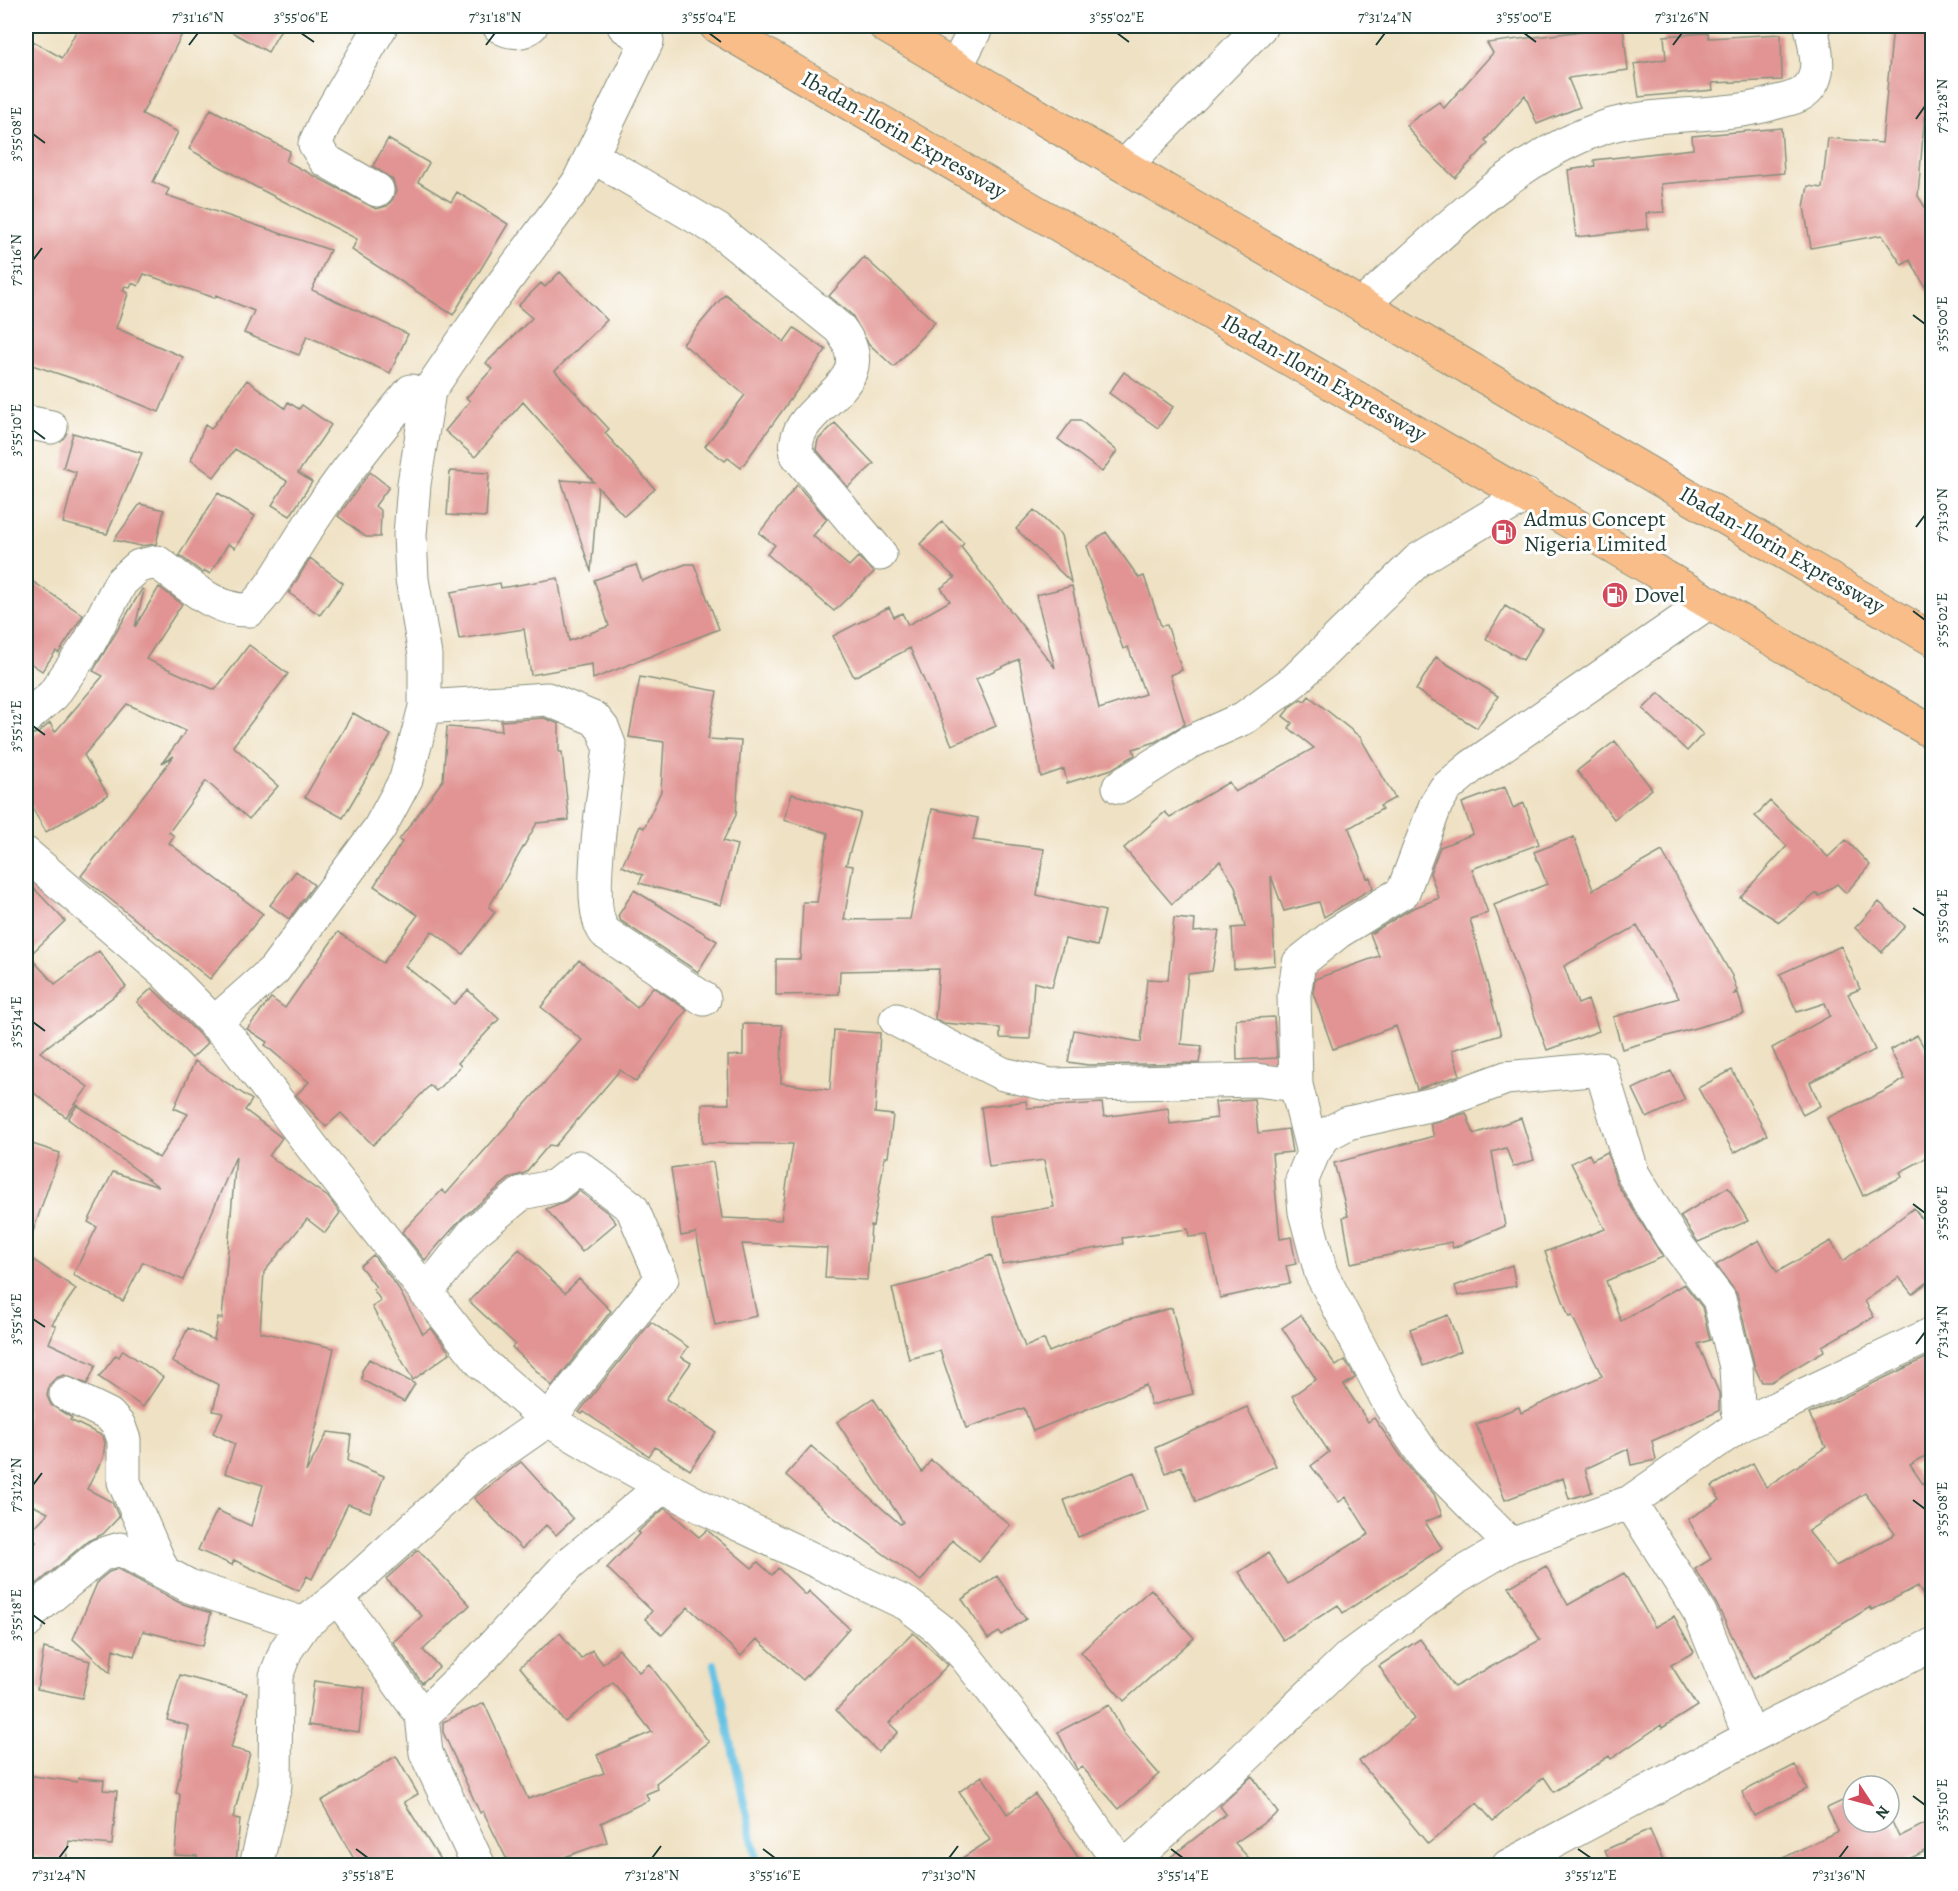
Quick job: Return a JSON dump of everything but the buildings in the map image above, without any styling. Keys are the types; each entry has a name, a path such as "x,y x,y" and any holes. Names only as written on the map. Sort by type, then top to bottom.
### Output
{"highway":[{"name":"Ibadan-Ilorin Expressway","path":"716,26 1932,732"},
{"name":"Ibadan-Ilorin Expressway","path":"885,26 1932,639"}],"street":[{"path":"377,190 325,160 315,144 324,124 381,26"},
{"path":"499,26 513,32 523,32 531,26"},
{"path":"214,1023 274,970 379,829 406,779 425,706 425,655 412,579 410,535 414,484 429,391 491,300 578,183 647,41 624,26"},
{"path":"956,67 977,26"},
{"path":"1125,166 1261,26"},
{"path":"1362,304 1515,171 1563,146 1603,128 1661,117 1759,108 1801,95 1810,87 1816,74 1817,58 1811,26"},
{"path":"592,156 718,230 840,329 850,343 855,360 848,376 800,430 795,443 797,455 880,554"},
{"path":"26,718 53,695 89,643 121,582 139,566 157,562 217,603 237,611 250,610 265,596 307,527 358,454 411,391"},
{"path":"1119,787 1188,743 1252,712 1294,681 1418,560 1526,495"},
{"path":"1312,1153 1296,1085 1294,994 1299,963 1338,932 1403,892 1436,804 1445,789 1481,760 1709,602"},
{"path":"425,706 547,699 595,719 603,729 610,747 594,880 600,926 607,934 704,999"},
{"path":"26,854 164,972 232,1041 482,1364 548,1420 700,1506 907,1604 938,1628 964,1655 1044,1756 1124,1866 1237,1765 1350,1656 1458,1576 1511,1545 1630,1502 1739,1426 1932,1334"},
{"path":"896,1020 1003,1074 1051,1085 1256,1080 1296,1085"},
{"path":"1511,1545 1427,1460 1390,1404 1321,1273 1305,1212 1302,1180 1312,1153 1325,1135 1348,1123 1438,1103 1506,1078 1601,1069 1633,1174 1671,1237 1719,1299 1736,1367 1739,1426"},
{"path":"256,1866 275,1785 276,1676 286,1650 304,1624 338,1598 479,1468 548,1420 662,1278 632,1208 579,1167 555,1186 522,1193 474,1232 426,1293"},
{"path":"66,1394 109,1415 119,1426 124,1440 124,1482 163,1571"},
{"path":"422,1716 483,1657 569,1564 663,1486"},
{"path":"1630,1502 1700,1612 1750,1737"},
{"path":"28,1613 100,1555 120,1549 189,1586 304,1624"},
{"path":"338,1598 422,1716 426,1753 479,1866"},
{"path":"1508,1866 1750,1737 1932,1645"}],"waterway":[{"path":"714,1664 758,1866"}],"place":[{"name":"Admus Concept Nigeria Limited","path":"1504,532"},
{"name":"Dovel","path":"1615,595"}]}
